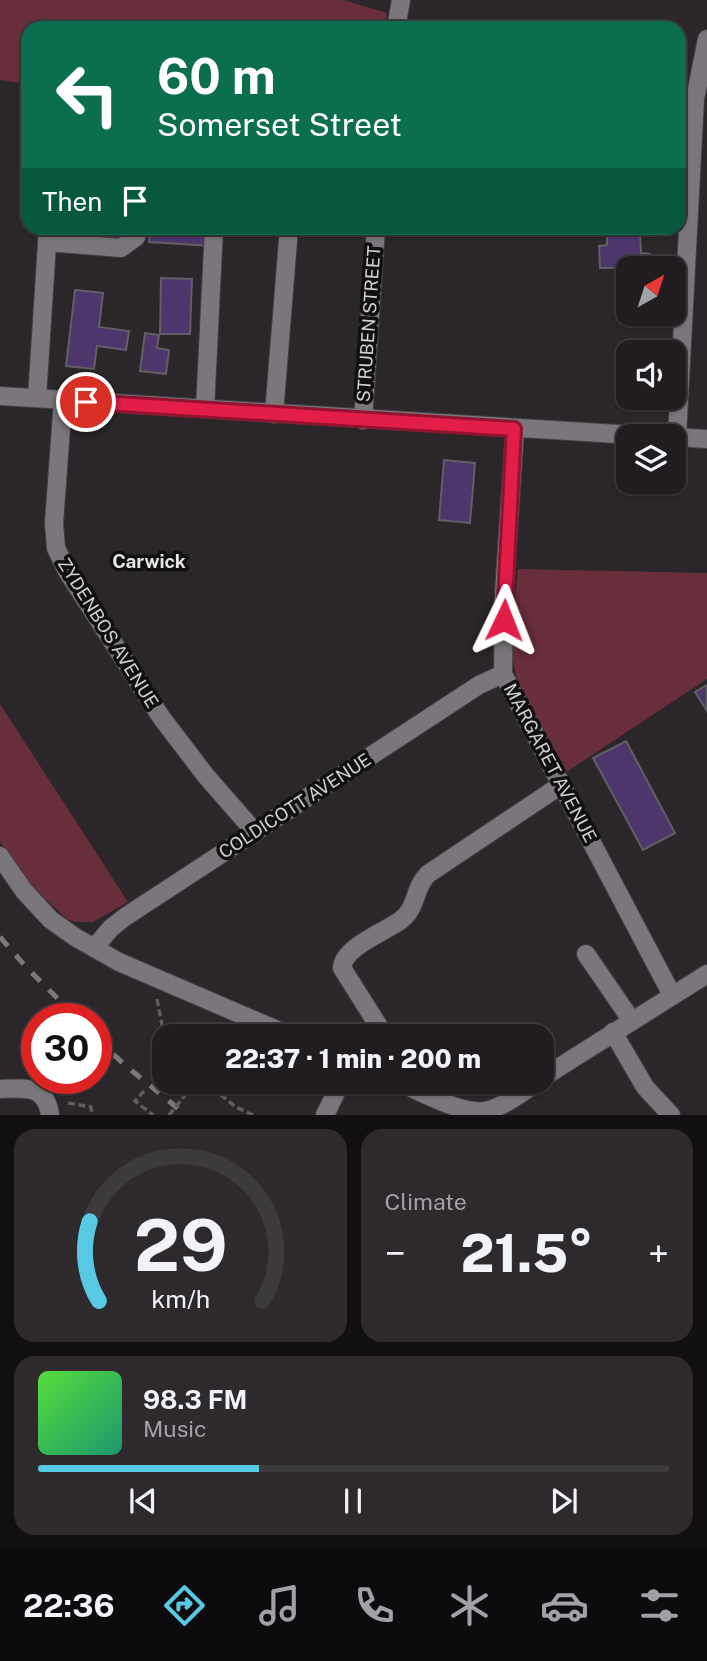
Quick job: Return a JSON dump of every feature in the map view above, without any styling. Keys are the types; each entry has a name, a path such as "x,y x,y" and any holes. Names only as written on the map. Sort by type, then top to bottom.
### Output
{"street":[{"path":"397,21 401,0"},
{"path":"677,424 695,99 707,39"},
{"path":"37,398 48,235"},
{"path":"53,235 121,248 137,235"},
{"path":"205,410 214,235"},
{"path":"274,414 288,235"},
{"name":"STRUBEN STREET","path":"363,420 376,235"},
{"path":"0,396 616,434"},
{"name":"ZYDENBOS AVENUE","path":"63,400 54,523 56,548 67,571 161,717 205,776 255,832"},
{"name":"MARGARET AVENUE","path":"514,429 503,674 672,995"},
{"path":"686,438 707,439"},
{"name":"COLDICOTT AVENUE","path":"94,948 111,928 125,917 479,685 503,674"},
{"path":"377,1024 342,968 346,955 410,911 418,887 428,874 561,785"},
{"path":"0,856 24,891 51,920 94,948 130,967 263,1024"},
{"path":"586,954 632,1021"},
{"path":"554,1069 707,974"},
{"path":"613,1032 645,1087 671,1115"},
{"path":"0,1089 31,1090 42,1094 49,1108"},
{"path":"325,1115 335,1094"},
{"path":"427,1094 467,1111 485,1112 504,1104 517,1094"}],"path":[{"path":"156,994 162,1024"},
{"path":"144,1091 135,1101 153,1115"},
{"path":"169,1115 186,1094"},
{"path":"219,1094 236,1107 253,1115"},
{"path":"49,1108 91,1107 92,1115"}],"shaded area":[{"path":"0,0 343,0 387,13 386,21 21,21 21,83 0,80"},
{"path":"518,569 707,573 707,679 565,773 530,709 515,671 512,633"},
{"path":"0,704 128,902 93,922 67,919 26,881 0,842"}],"building":[{"path":"84,235 124,235 123,240"},
{"path":"150,235 212,235 211,246 149,242"},
{"path":"607,235 640,235 641,253 650,256 616,256 616,268 600,268 599,246 607,245"},
{"path":"161,278 192,279 190,334 160,334"},
{"path":"75,290 103,293 99,327 129,331 126,350 97,346 94,369 66,366"},
{"path":"145,333 159,335 157,348 169,350 166,374 140,371"},
{"path":"444,460 475,463 470,523 439,520"},
{"path":"707,685 707,711 695,692"},
{"path":"626,741 675,833 643,850 593,758"}],"railway":[{"path":"0,937 62,1003"},
{"path":"112,1053 186,1115"}],"district":[{"name":"Carwick","path":"149,561"}],"route":[{"path":"86,402 514,429 504,620"}]}
